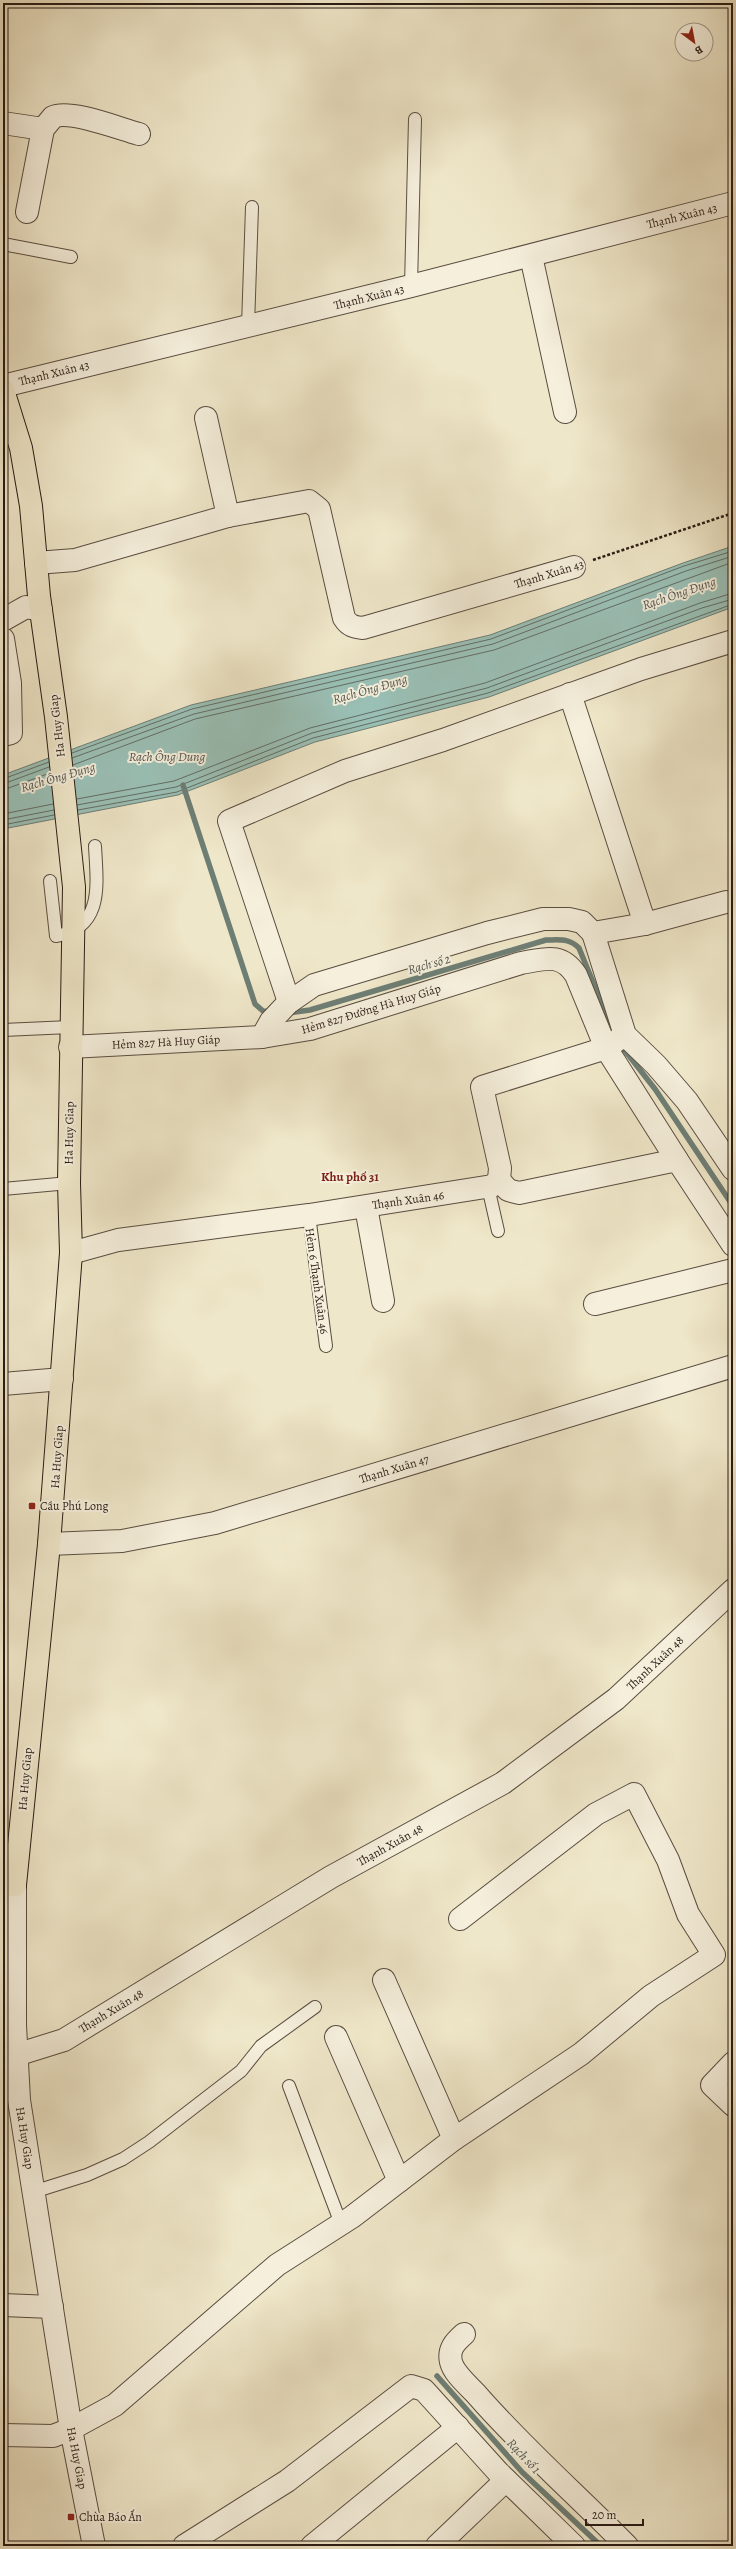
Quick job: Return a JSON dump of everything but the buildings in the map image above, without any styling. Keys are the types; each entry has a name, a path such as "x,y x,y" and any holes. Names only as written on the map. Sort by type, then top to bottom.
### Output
{"main road":[{"name":"Ha Huy Giap","path":"3,390 21,448 31,506 41,610 56,718 74,887 70,1037 69,1183 71,1253 49,1544 11,1842 9,1884"}],"street":[{"path":"27,212 44,129 53,117 64,115 139,134"},
{"path":"3,123 44,129"},
{"name":"Thạnh Xuân 43","path":"3,386 531,256 733,204"},
{"path":"531,256 565,412"},
{"path":"36,562 75,560 228,516 206,418"},
{"name":"Thạnh Xuân 43","path":"228,516 309,501 315,504 319,509 344,618 350,625 363,628 574,567"},
{"path":"3,620 26,607 41,610"},
{"path":"3,639 10,683 11,733 3,735"},
{"path":"288,1003 229,821 345,771 443,740 641,669 733,641"},
{"path":"570,694 645,924"},
{"path":"593,933 645,924 726,902"},
{"path":"267,1029 288,1003 314,985 487,933 543,919 569,919 582,922 593,933 625,1036 656,1065 687,1101 733,1169"},
{"name":"Hẻm 827 Đường Hà Huy Giáp","path":"267,1029 310,1029 521,963 548,959 562,960 570,965 606,1048 733,1245"},
{"name":"Hẻm 827 Hà Huy Giáp","path":"70,1037 267,1029"},
{"path":"625,1036 606,1048 482,1087 500,1168 493,1184 519,1193 677,1160"},
{"name":"Thạnh Xuân 46","path":"71,1253 118,1240 309,1215 493,1184"},
{"path":"366,1206 383,1301"},
{"path":"595,1304 733,1270"},
{"name":"Thạnh Xuân 47","path":"49,1544 122,1541 215,1523 733,1366"},
{"path":"3,1384 62,1379"},
{"name":"Thạnh Xuân 48","path":"16,2055 64,2040 332,1877 503,1783 616,1699 733,1590"},
{"path":"3,2435 53,2436 71,2429 115,2405 277,2265 341,2224 454,2139 581,2054 651,1996 714,1955 688,1914 668,1860 634,1794 596,1814 460,1919"},
{"name":"Ha Huy Giap","path":"9,1884 9,2025 16,2055 18,2100 71,2429 94,2546"},
{"path":"384,1980 454,2139"},
{"path":"336,2037 399,2181"},
{"path":"733,2063 712,2085 733,2105"},
{"path":"3,2305 52,2307"},
{"path":"464,2334 454,2343 450,2354 452,2364 459,2375 511,2434 627,2546"},
{"path":"184,2546 287,2481 411,2386 424,2390 506,2480 574,2546"},
{"path":"312,2546 458,2428"},
{"path":"437,2546 506,2480"}],"lane":[{"path":"410,286 415,120"},
{"path":"248,326 252,207"},
{"path":"3,244 71,258"},
{"path":"50,881 56,936 72,933 91,915 97,884 95,846"},
{"path":"3,1030 70,1037"},
{"path":"3,1189 69,1183"},
{"path":"493,1184 498,1231"},
{"name":"Hẻm 6 Thạnh Xuân 46","path":"309,1215 326,1346"},
{"path":"33,2192 87,2175 123,2159 149,2142 241,2070 261,2046 315,2007"},
{"path":"289,2086 341,2224"}],"path":[{"name":"Thạnh Xuân 43","path":"574,567 733,513"}],"water":[{"name":"Rạch Ông Dung","path":"733,546 733,607 489,697 315,742 178,795 3,829 3,775 191,705 490,635 683,563"}],"waterway":[{"name":"Rạch số 2","path":"183,785 255,1004 263,1011 271,1012"},
{"name":"Rạch số 2","path":"288,1013 310,1010 546,940 560,940 568,941 579,948 615,1036"},
{"name":"Rạch số 2","path":"619,1043 655,1089 733,1206"},
{"name":"Rạch số 1","path":"437,2376 522,2472 601,2546"}],"place":[{"name":"Cầu Phú Long","path":"32,1506"},
{"name":"Chùa Báo Ấn","path":"71,2517"}],"district":[{"name":"Khu phố 31","path":"350,1176"}],"water label":[{"name":"Rạch Ông Đụng","path":"679,593"},
{"name":"Rạch Ông Đụng","path":"370,689"},
{"name":"Rạch Ông Đụng","path":"58,777"}]}
